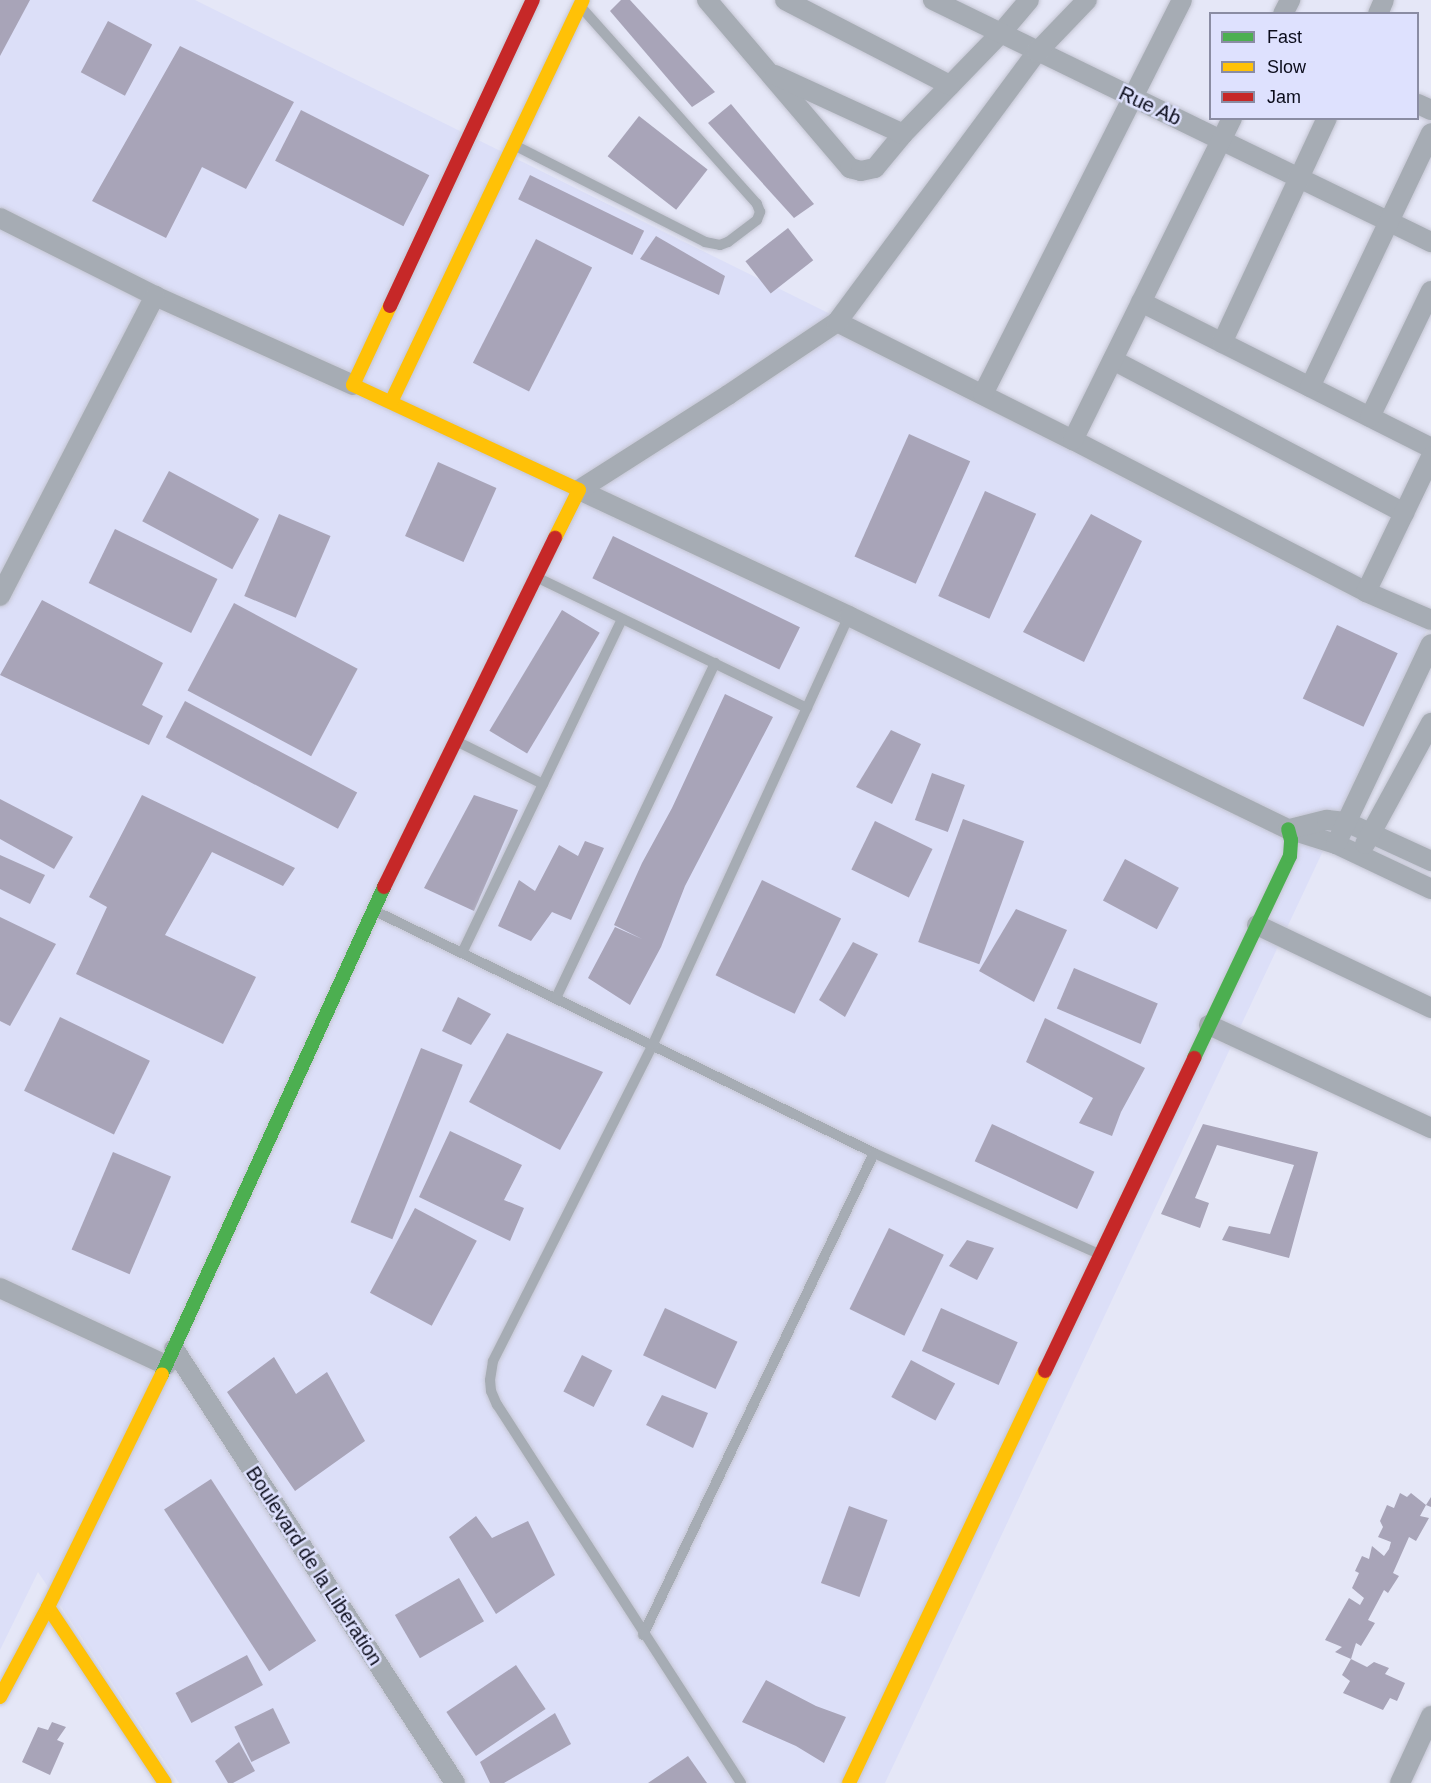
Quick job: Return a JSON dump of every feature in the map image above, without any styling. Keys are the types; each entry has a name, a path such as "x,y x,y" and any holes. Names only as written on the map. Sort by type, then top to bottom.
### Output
{"street":[{"path":"353,385 533,0"},
{"path":"707,0 850,168 861,171 875,168 903,134 1001,33 1029,0"},
{"path":"784,0 950,85"},
{"name":"Rue Ab","path":"933,0 1431,242"},
{"path":"0,1697 48,1607 170,1357 373,910 579,490 729,395 837,322 1037,52 1087,0"},
{"path":"983,394 1182,0"},
{"path":"391,402 581,3"},
{"path":"768,72 903,134"},
{"path":"1073,440 1231,120"},
{"path":"1222,343 1326,120"},
{"path":"1310,387 1431,133"},
{"path":"0,218 155,296 391,402 849,616 1288,829 1336,843 1431,889"},
{"path":"1370,417 1431,291"},
{"path":"0,597 155,296"},
{"path":"1141,302 1431,448"},
{"path":"837,322 983,394 1366,592 1431,621"},
{"path":"1113,360 1404,513"},
{"path":"1366,592 1431,457"},
{"path":"1336,843 1431,644"},
{"path":"1359,855 1429,733"},
{"path":"1288,829 1327,820 1346,822 1431,861"},
{"path":"849,1783 1290,856 1292,840 1288,829"},
{"path":"1257,925 1431,1008"},
{"path":"1209,1025 1431,1128"},
{"path":"0,1288 170,1357"},
{"name":"Boulevard de la Liberation","path":"170,1357 454,1783"},
{"path":"48,1607 165,1783"},
{"path":"1400,1783 1431,1716"}],"lane":[{"path":"514,145 705,242 720,245 728,242 757,220 760,212 757,204 581,3"},
{"path":"536,577 807,708"},
{"path":"741,1783 643,1635 497,1405 491,1391 490,1380 493,1361 653,1044 849,616"},
{"path":"462,953 622,619"},
{"path":"556,998 715,663"},
{"path":"456,740 543,784"},
{"path":"373,910 874,1153 1100,1254"},
{"path":"643,1635 874,1153"}],"shaded area":[{"path":"0,0 195,0 1431,611 1431,621 885,1783 179,1783 38,1572 0,1650"}],"building":[{"path":"0,0 30,0 0,56"},
{"path":"621,0 630,0 715,92 692,107 610,11"},
{"path":"108,21 152,44 125,96 81,72"},
{"path":"180,46 294,102 246,189 202,167 166,238 92,201"},
{"path":"731,104 814,204 794,218 708,123"},
{"path":"301,110 429,175 403,226 275,161"},
{"path":"639,116 708,170 676,210 608,156"},
{"path":"530,175 644,231 632,255 518,199"},
{"path":"788,228 813,260 771,294 745,261"},
{"path":"656,236 725,276 719,295 640,259"},
{"path":"536,239 592,268 529,391 473,363"},
{"path":"909,434 970,461 916,584 854,556"},
{"path":"438,462 496,488 464,562 405,536"},
{"path":"169,471 259,519 232,569 142,521"},
{"path":"985,491 1036,514 989,619 938,596"},
{"path":"279,514 331,536 296,618 244,596"},
{"path":"1091,514 1142,541 1084,662 1023,632"},
{"path":"115,529 217,579 191,633 89,583"},
{"path":"613,536 800,627 779,669 592,578"},
{"path":"42,600 163,663 142,705 163,716 149,745 0,675"},
{"path":"234,603 358,669 311,756 188,690"},
{"path":"562,610 600,633 527,754 489,731"},
{"path":"1337,625 1398,653 1363,727 1303,698"},
{"path":"725,694 773,717 685,886 661,947 630,1005 588,978 615,927 642,939 614,925"},
{"path":"185,701 357,793 338,829 166,737"},
{"path":"891,730 921,744 892,804 856,787"},
{"path":"932,773 965,785 948,832 915,820"},
{"path":"142,795 295,868 283,886 212,852 165,935 256,977 223,1044 76,974 107,907 89,897"},
{"path":"474,795 518,810 474,911 424,888"},
{"path":"0,799 73,837 54,869 0,839"},
{"path":"963,819 1024,841 979,964 918,942"},
{"path":"875,821 933,849 909,898 851,870"},
{"path":"585,841 604,848 571,920 552,912 531,941 498,926 519,880 535,891 559,845 578,856"},
{"path":"0,855 45,875 30,904 0,889"},
{"path":"1125,859 1179,888 1157,929 1103,900"},
{"path":"762,880 841,919 795,1014 716,975"},
{"path":"1016,909 1067,930 1034,1002 979,971"},
{"path":"0,917 56,944 10,1026 0,1021"},
{"path":"853,942 878,954 845,1017 819,1000"},
{"path":"1074,968 1158,1004 1141,1044 1057,1009"},
{"path":"458,997 491,1014 471,1045 442,1031"},
{"path":"60,1017 150,1061 114,1135 24,1091"},
{"path":"1045,1018 1145,1068 1121,1112 1112,1136 1079,1123 1093,1098 1026,1062"},
{"path":"507,1033 603,1072 560,1150 469,1102"},
{"path":"421,1048 463,1065 392,1239 351,1222"},
{"path":"992,1124 1094,1172 1077,1209 975,1161"},
{"path":"1203,1124 1318,1152 1289,1258 1222,1240 1229,1226 1270,1234 1294,1165 1217,1145 1195,1198 1209,1203 1200,1228 1161,1214"},
{"path":"450,1131 522,1165 504,1200 524,1208 510,1241 419,1197"},
{"path":"113,1152 171,1177 130,1274 72,1250"},
{"path":"415,1208 477,1241 432,1326 370,1293"},
{"path":"889,1228 944,1255 904,1336 850,1309"},
{"path":"967,1240 994,1248 977,1280 949,1266"},
{"path":"665,1308 738,1342 716,1389 643,1355"},
{"path":"941,1308 1018,1342 999,1385 922,1351"},
{"path":"582,1355 612,1370 594,1407 563,1392"},
{"path":"274,1357 296,1394 327,1372 365,1441 295,1491 227,1392"},
{"path":"911,1360 955,1383 935,1421 891,1397"},
{"path":"662,1395 708,1413 693,1448 646,1425"},
{"path":"211,1479 316,1641 269,1671 164,1509"},
{"path":"1400,1493 1407,1497 1411,1493 1426,1505 1420,1516 1429,1518 1416,1541 1409,1537 1393,1573 1399,1576 1388,1593 1384,1590 1368,1620 1375,1623 1361,1646 1356,1643 1351,1659 1335,1652 1342,1647 1325,1640 1349,1598 1360,1605 1364,1598 1352,1588 1359,1573 1355,1571 1362,1556 1369,1559 1372,1546 1384,1556 1389,1549 1391,1542 1378,1537 1383,1527 1380,1521 1387,1505 1394,1508"},
{"path":"1431,1497 1431,1507 1426,1505"},
{"path":"849,1506 888,1520 859,1597 821,1583"},
{"path":"476,1516 492,1538 528,1521 555,1575 496,1614 449,1537"},
{"path":"459,1578 484,1621 420,1658 395,1615"},
{"path":"247,1655 263,1685 191,1723 175,1693"},
{"path":"1351,1659 1367,1667 1374,1662 1389,1668 1385,1674 1405,1683 1397,1701 1390,1698 1383,1710 1343,1693 1350,1681 1342,1675"},
{"path":"516,1665 546,1709 476,1756 446,1712"},
{"path":"766,1680 816,1706 846,1717 824,1763 796,1746 742,1722"},
{"path":"273,1708 290,1743 251,1762 234,1727"},
{"path":"555,1713 571,1744 504,1783 490,1783 480,1762"},
{"path":"52,1722 66,1727 57,1740 64,1743 50,1775 22,1762 38,1727 48,1730"},
{"path":"239,1742 255,1771 233,1783 228,1783 215,1761"},
{"path":"688,1756 707,1783 648,1783"}],"traffic: fast":[{"path":"1194,1058 1290,856 1291,840 1288,829"},
{"path":"162,1374 384,887"}],"traffic: slow":[{"path":"391,402 583,0"},
{"path":"390,306 353,385 579,490 555,538"},
{"path":"849,1783 1045,1371"},
{"path":"0,1697 48,1607 162,1374"},
{"path":"48,1607 165,1783"}],"traffic: jam":[{"path":"390,306 533,0"},
{"path":"384,887 555,538"},
{"path":"1045,1371 1194,1058"}]}
